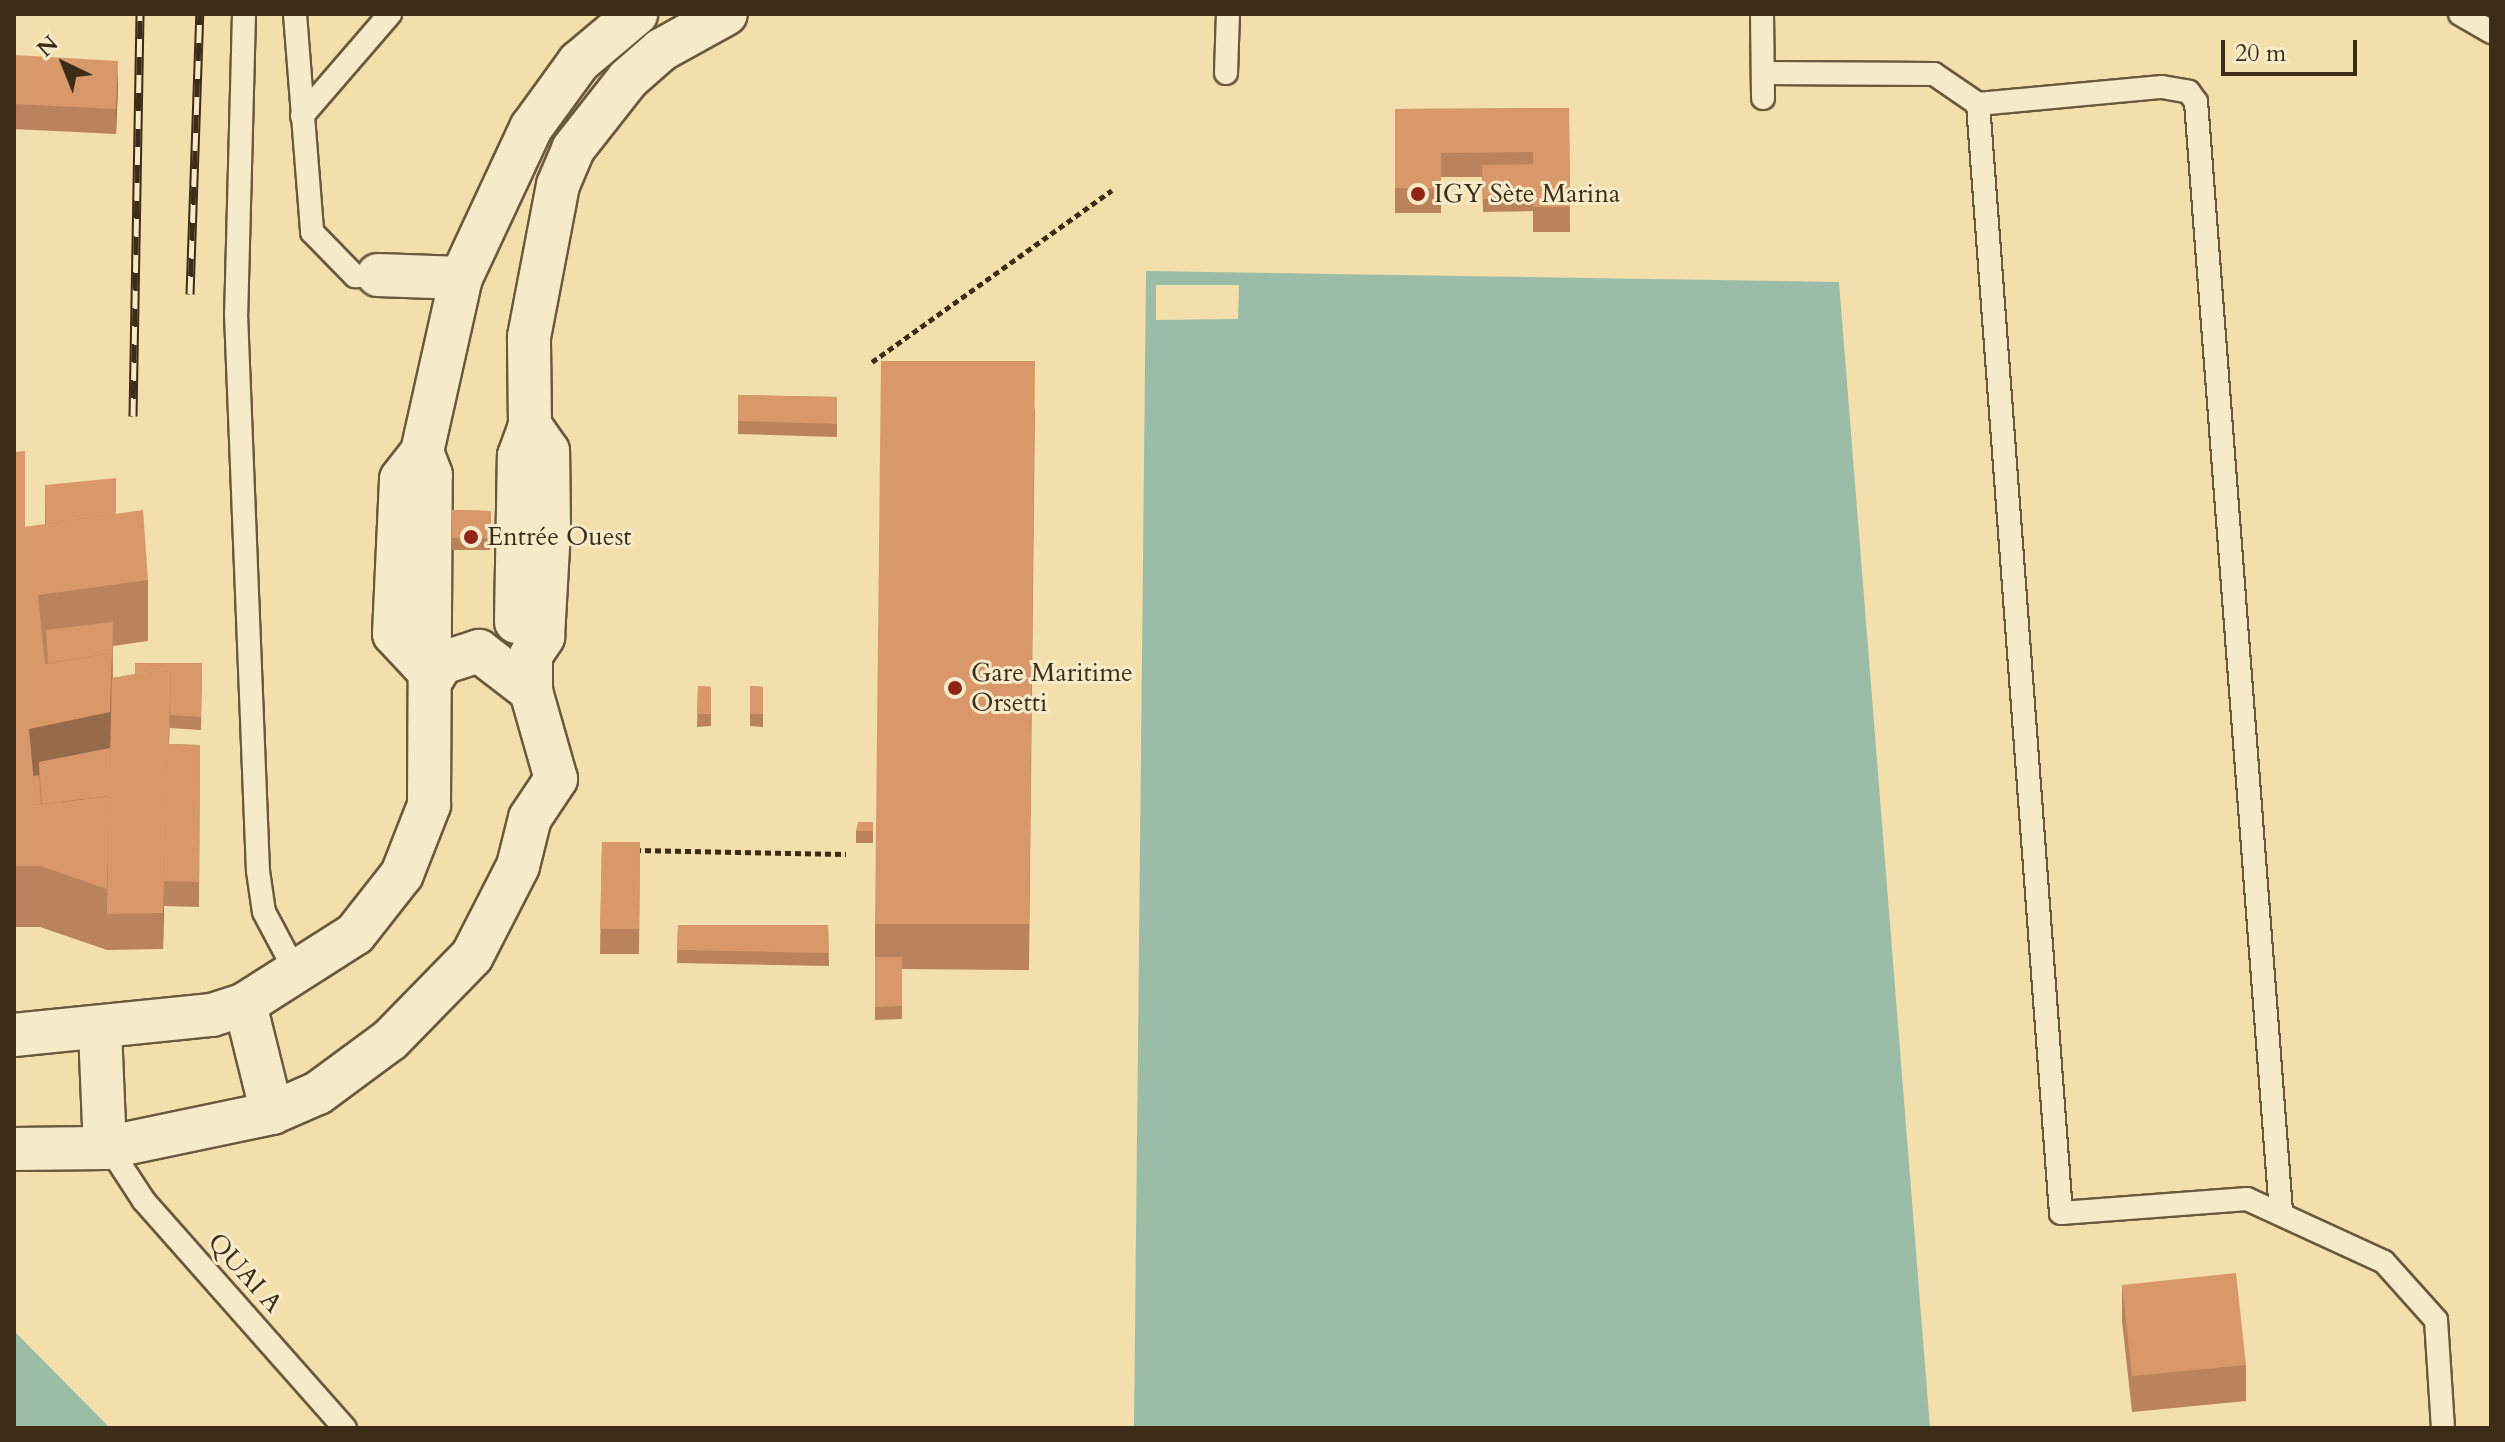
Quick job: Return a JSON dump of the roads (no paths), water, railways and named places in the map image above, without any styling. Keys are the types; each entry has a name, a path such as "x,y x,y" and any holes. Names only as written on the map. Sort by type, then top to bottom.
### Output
{"street":[{"path":"14,1035 100,1030 245,1004 297,974 355,934 402,874 429,805 428,674 394,634 401,479 422,452 461,278 531,128 579,62 636,14"},
{"path":"14,1149 108,1149 272,1113 318,1093 390,1040 472,956 518,866 530,818 556,779 531,673 543,637 549,528 548,451 530,425 529,337 548,225 573,149 628,79 661,50 726,14"},
{"path":"378,275 461,278"},
{"path":"428,674 442,663 479,651 531,673"},
{"path":"245,1004 272,1113"},
{"path":"100,1030 108,1149"}],"lane":[{"path":"244,14 236,314 258,871 264,912 297,974"},
{"path":"295,14 312,232 355,276 378,275"},
{"path":"302,116 390,14"},
{"path":"1226,73 1228,14"},
{"path":"1762,14 1763,98"},
{"path":"2460,14 2491,32"},
{"path":"1763,73 1934,74 1978,104 2162,87 2189,92 2196,102 2281,1211"},
{"path":"1978,104 2061,1213 2247,1199 2281,1211 2384,1262 2436,1320 2443,1428"},
{"name":"QUAI A","path":"108,1149 144,1201 345,1428"}],"railway":[{"path":"133,416 140,14"},
{"path":"190,294 200,14"}],"place":[{"name":"IGY Sète Marina","path":"1418,194"},
{"name":"Entrée Ouest","path":"471,537"},
{"name":"Gare Maritime Orsetti","path":"955,688"}]}
